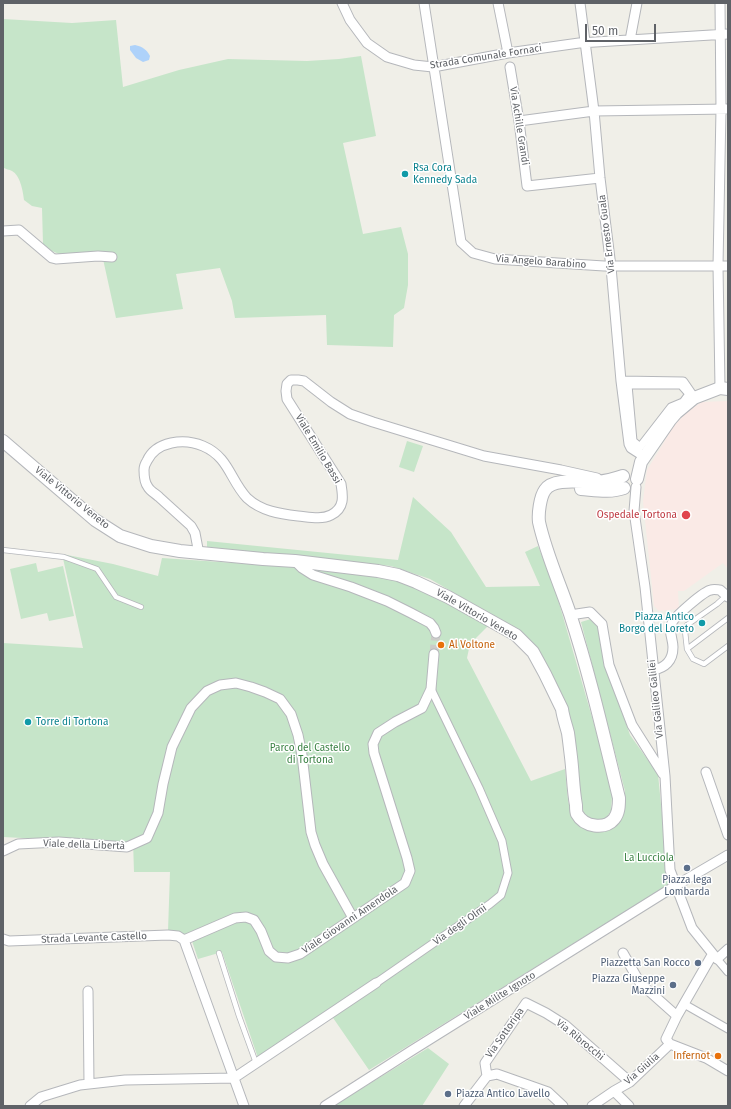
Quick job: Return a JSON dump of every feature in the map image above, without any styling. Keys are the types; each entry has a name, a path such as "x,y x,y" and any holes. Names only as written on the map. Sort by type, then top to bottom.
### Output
{"street":[{"name":"Strada Comunale Fornaci","path":"342,3 350,20 366,43 387,57 414,66 433,67 508,53 585,42 724,34"},
{"name":"Via Angelo Barabino","path":"424,3 461,242 472,253 496,259 611,267 728,266"},
{"path":"498,3 508,53"},
{"name":"Via Ernesto Guala","path":"580,3 594,111 600,178 611,267 621,381 629,444 631,448 642,455"},
{"path":"630,40 637,3"},
{"path":"642,455 679,410 698,396 724,389 718,266 725,109 724,34 720,3"},
{"name":"Via Achille Grandi","path":"510,67 519,121 527,186 600,178"},
{"path":"519,121 594,111 725,109"},
{"path":"3,231 19,230 52,258 56,259 98,256 112,257"},
{"name":"Viale Emilio Bassi","path":"199,554 191,526 148,487 144,477 144,467 150,456 158,448 168,443 185,442 202,446 216,453 226,464 240,489 248,499 264,509 280,514 316,518 330,516 338,510 343,498 340,484 287,399 287,384 292,380 304,381 331,402 350,414 373,422 484,456 561,470 608,481"},
{"path":"621,381 683,382 698,396"},
{"path":"543,496 554,491 572,488 616,491 629,482 642,455 671,407 683,402 689,394 680,386 628,385 633,440 642,455"},
{"name":"Viale Vittorio Veneto","path":"3,441 95,520 120,536 151,546 199,554 295,561 378,570 398,575 448,597 516,635 533,652 562,709 572,757 577,814 584,822 597,826 610,823 614,819 619,806 619,798 598,709 570,615 545,544 539,522 538,513 543,496"},
{"path":"543,496 545,490 552,484 568,481 589,483 608,481 629,482"},
{"name":"Via Galileo Galilei","path":"629,482 645,587 664,776 670,870 692,928 715,957"},
{"path":"295,561 302,568 313,575 351,587 387,601 411,613 430,624 436,633"},
{"path":"653,670 661,669 670,659 673,648 670,629 672,622 677,615 710,590 720,590 728,596"},
{"path":"570,615 590,612 602,624 609,665 632,725 664,776"},
{"path":"431,690 434,654"},
{"name":"Viale della Libertà","path":"3,851 18,844 59,842 127,848 147,838 158,813 172,747 191,708 207,691 220,685 236,683 251,686 280,699 291,714 298,735 302,755 311,832 314,845 323,864 354,918"},
{"name":"Viale Giovanni Amendola","path":"184,940 235,918 246,917 254,920 261,931 269,951 276,957 288,958 300,954 405,883 410,871 408,858 374,753 373,744 378,733 422,708 431,690"},
{"name":"Via degli Olmi","path":"234,1078 490,904 500,895 508,873 502,840 479,788 431,690"},
{"path":"706,772 728,835"},
{"path":"675,886 728,855"},
{"name":"Viale Milite Ignoto","path":"325,1106 675,886"},
{"name":"Strada Levante Castello","path":"3,939 9,941 168,935 178,936 184,940"},
{"path":"184,940 244,1106"},
{"path":"728,949 715,957 698,981 677,1016 666,1039 670,1044 706,1058 728,1071"},
{"path":"622,953 640,983 677,1016"},
{"path":"715,957 728,972"},
{"path":"88,991 90,1084"},
{"name":"Via Sottoripa","path":"487,1076 485,1063 526,1004"},
{"name":"Via Ribrocchi","path":"526,1004 546,1013 565,1025 630,1082"},
{"path":"684,1004 728,1028"},
{"name":"Via Giulia","path":"592,1106 630,1082 670,1044"},
{"path":"464,1106 487,1076 497,1074 548,1092 563,1106"},
{"path":"30,1106 41,1097 80,1085 125,1080 234,1078"},
{"path":"614,1091 629,1106"}],"lane":[{"path":"3,550 64,557 97,569 116,597 141,607"},
{"path":"728,596 687,625 685,631 687,649 693,659 704,664 728,646"},
{"path":"687,649 728,618"},
{"path":"219,953 256,1063"}],"shaded area":[{"name":"Ospedale Tortona","path":"728,401 728,569 723,563 684,591 678,591 679,609 659,611 654,606 643,501 647,470 672,428 685,414 701,402"}],"green space":[{"path":"3,19 72,23 116,20 123,87 179,70 228,59 307,61 361,56 376,136 343,143 363,234 401,227 408,254 408,285 404,308 394,315 393,347 327,345 326,315 235,318 232,301 220,268 176,274 183,309 116,318 103,259 79,253 59,254 43,244 42,208 32,206 24,200 22,188 17,176 12,171 3,167"},
{"path":"407,441 423,446 414,472 399,467"},
{"path":"413,497 451,532 486,587 540,586 525,552 538,546 555,589 609,781 612,797 611,811 606,818 597,820 589,818 584,814 581,805 566,710 508,624 430,579 391,566 207,547 207,541 398,560"},
{"name":"Parco del Castello di Tortona","path":"62,554 113,564 158,576 162,558 308,568 383,576 419,587 488,626 470,644 467,658 531,781 565,769 568,800 572,817 593,831 598,832 608,830 621,819 625,810 625,791 581,622 591,619 601,626 606,666 630,735 658,774 669,886 629,909 369,1070 329,1012 258,1058 222,952 198,959 192,941 168,931 170,872 134,872 133,841 122,843 3,837 3,643 83,648"},
{"path":"36,563 38,572 63,566 74,616 49,621 47,613 21,619 10,569"},
{"path":"428,1048 449,1064 422,1106 333,1106"}],"water":[{"path":"135,45 146,50 150,56 149,60 143,62 136,58 130,50 130,46"}],"tunnel":[{"path":"434,654 436,633"}],"place":[{"name":"Rsa Cora Kennedy Sada","path":"405,174"},
{"name":"Ospedale Tortona","path":"686,515"},
{"name":"Piazza Antico Borgo del Loreto","path":"702,623"},
{"name":"Al Voltone","path":"441,645"},
{"name":"Torre di Tortona","path":"28,722"},
{"name":"Piazza lega Lombarda","path":"687,868"},
{"name":"Piazzetta San Rocco","path":"698,963"},
{"name":"Piazza Giuseppe Mazzini","path":"673,985"},
{"name":"Infernot","path":"718,1056"},
{"name":"Piazza Antico Lavello","path":"448,1094"}],"park label":[{"name":"La Lucciola","path":"649,858"}]}
